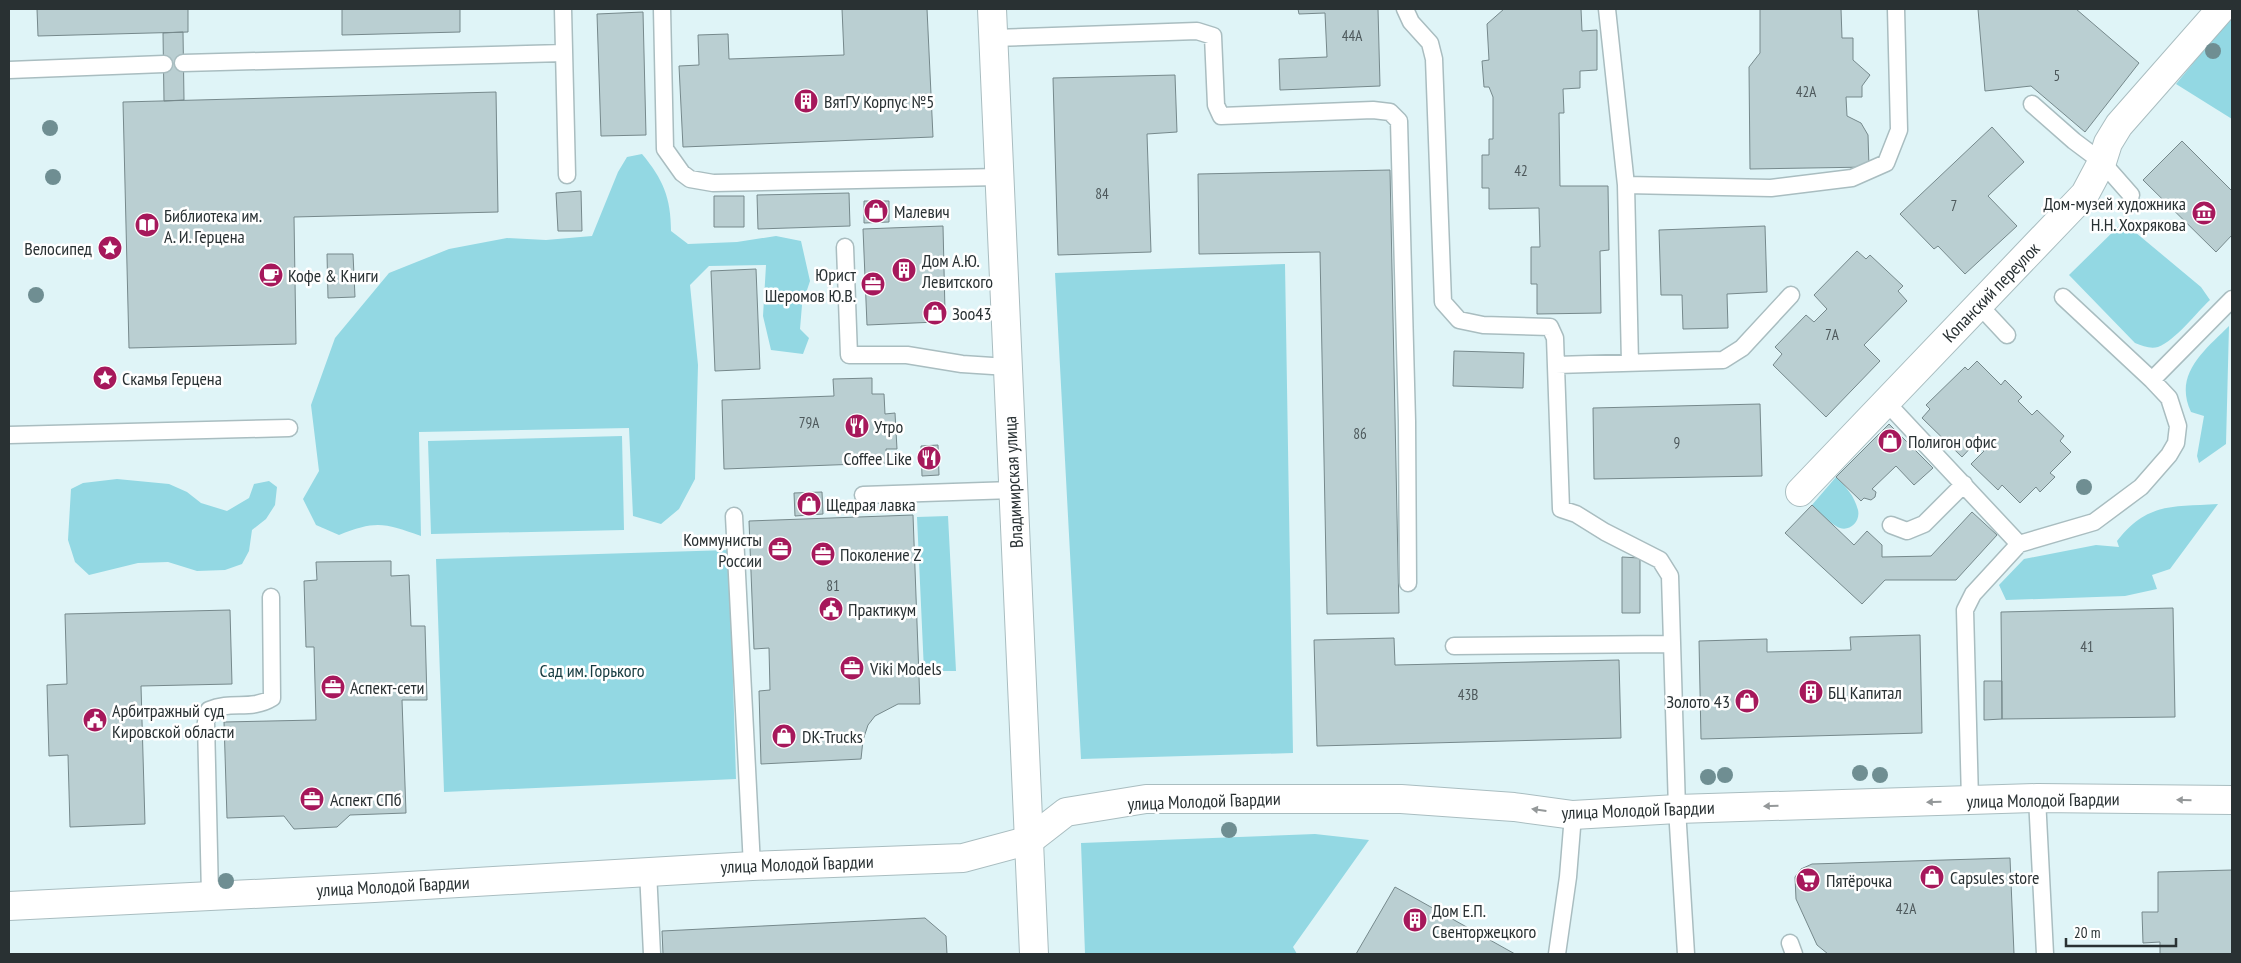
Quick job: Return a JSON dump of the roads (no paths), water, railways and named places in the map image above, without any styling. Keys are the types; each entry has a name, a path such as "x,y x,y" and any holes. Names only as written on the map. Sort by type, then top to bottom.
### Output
{"street":[{"name":"Владимирская улица","path":"992,9 1034,954"},
{"name":"Копанский переулок","path":"1800,492 2085,194 2102,162 2108,143 2119,125 2221,9"},
{"name":"улица Молодой Гвардии","path":"9,906 210,894 384,887 648,871 963,858 1030,840 1066,812 1146,799 1401,799 1514,807 1573,815 1677,809 2038,798 2232,800"}],"lane":[{"path":"563,9 567,175"},
{"path":"662,9 665,149 682,173 690,179 713,183 999,177"},
{"path":"1405,9 1411,22 1430,42 1434,59 1443,302 1459,320 1483,325 1550,327 1556,338 1561,509 1576,514 1605,532 1660,560 1670,576 1677,809 1686,954"},
{"path":"1607,9 1626,185 1630,363"},
{"path":"1626,185 1771,188 1852,178 1886,163 1899,130 1896,9"},
{"path":"993,38 1197,32 1213,36 1216,105 1221,116 1373,110 1390,112 1399,121 1408,422 1408,583"},
{"path":"183,64 564,53"},
{"path":"9,70 164,64"},
{"path":"2032,104 2074,141 2102,162 2131,195"},
{"path":"845,247 849,355 907,355 962,364 1008,367"},
{"path":"1556,366 1723,360 1742,348 1792,295"},
{"path":"1970,800 1965,610 1973,594 2020,544 2094,522 2140,487 2169,455 2176,443 2178,426 2169,398 2063,297"},
{"path":"2152,380 2232,299"},
{"path":"1979,305 2007,335"},
{"path":"1886,402 2020,544"},
{"path":"9,435 289,428"},
{"path":"1891,525 1907,531 1924,524 1964,484"},
{"path":"862,495 1014,490"},
{"path":"734,516 752,866"},
{"path":"210,894 206,722 209,710 219,706 261,704 272,698 271,597"},
{"path":"1454,646 1672,644"},
{"path":"2038,798 2045,954"},
{"path":"1557,954 1568,877 1573,815"},
{"path":"648,871 652,954"}],"place":[{"name":"ВятГУ Корпус №5","path":"806,101"},
{"name":"Малевич","path":"876,211"},
{"name":"Дом-музей художника Н.Н. Хохрякова","path":"2204,213"},
{"name":"Библиотека им. А. И. Герцена","path":"147,225"},
{"name":"Велосипед","path":"110,248"},
{"name":"Дом А.Ю. Левитского","path":"904,270"},
{"name":"Кофе & Книги","path":"271,275"},
{"name":"Юрист Шеромов Ю.В.","path":"873,284"},
{"name":"Зоо43","path":"935,313"},
{"name":"Скамья Герцена","path":"105,378"},
{"name":"Утро","path":"857,426"},
{"name":"Полигон офис","path":"1890,441"},
{"name":"Coffee Like","path":"929,458"},
{"name":"Щедрая лавка","path":"809,504"},
{"name":"Коммунисты России","path":"780,549"},
{"name":"Поколение Z","path":"823,554"},
{"name":"Практикум","path":"831,609"},
{"name":"Viki Models","path":"852,668"},
{"name":"Аспект-сети","path":"333,687"},
{"name":"БЦ Капитал","path":"1811,692"},
{"name":"Золото 43","path":"1747,701"},
{"name":"Арбитражный суд Кировской области","path":"95,720"},
{"name":"DK-Trucks","path":"784,736"},
{"name":"Аспект СПб","path":"312,799"},
{"name":"Capsules store","path":"1932,877"},
{"name":"Пятёрочка","path":"1808,880"},
{"name":"Дом Е.П. Свенторжецкого","path":"1415,920"}],"park label":[{"name":"Сад им. Горького","path":"592,670"}]}
